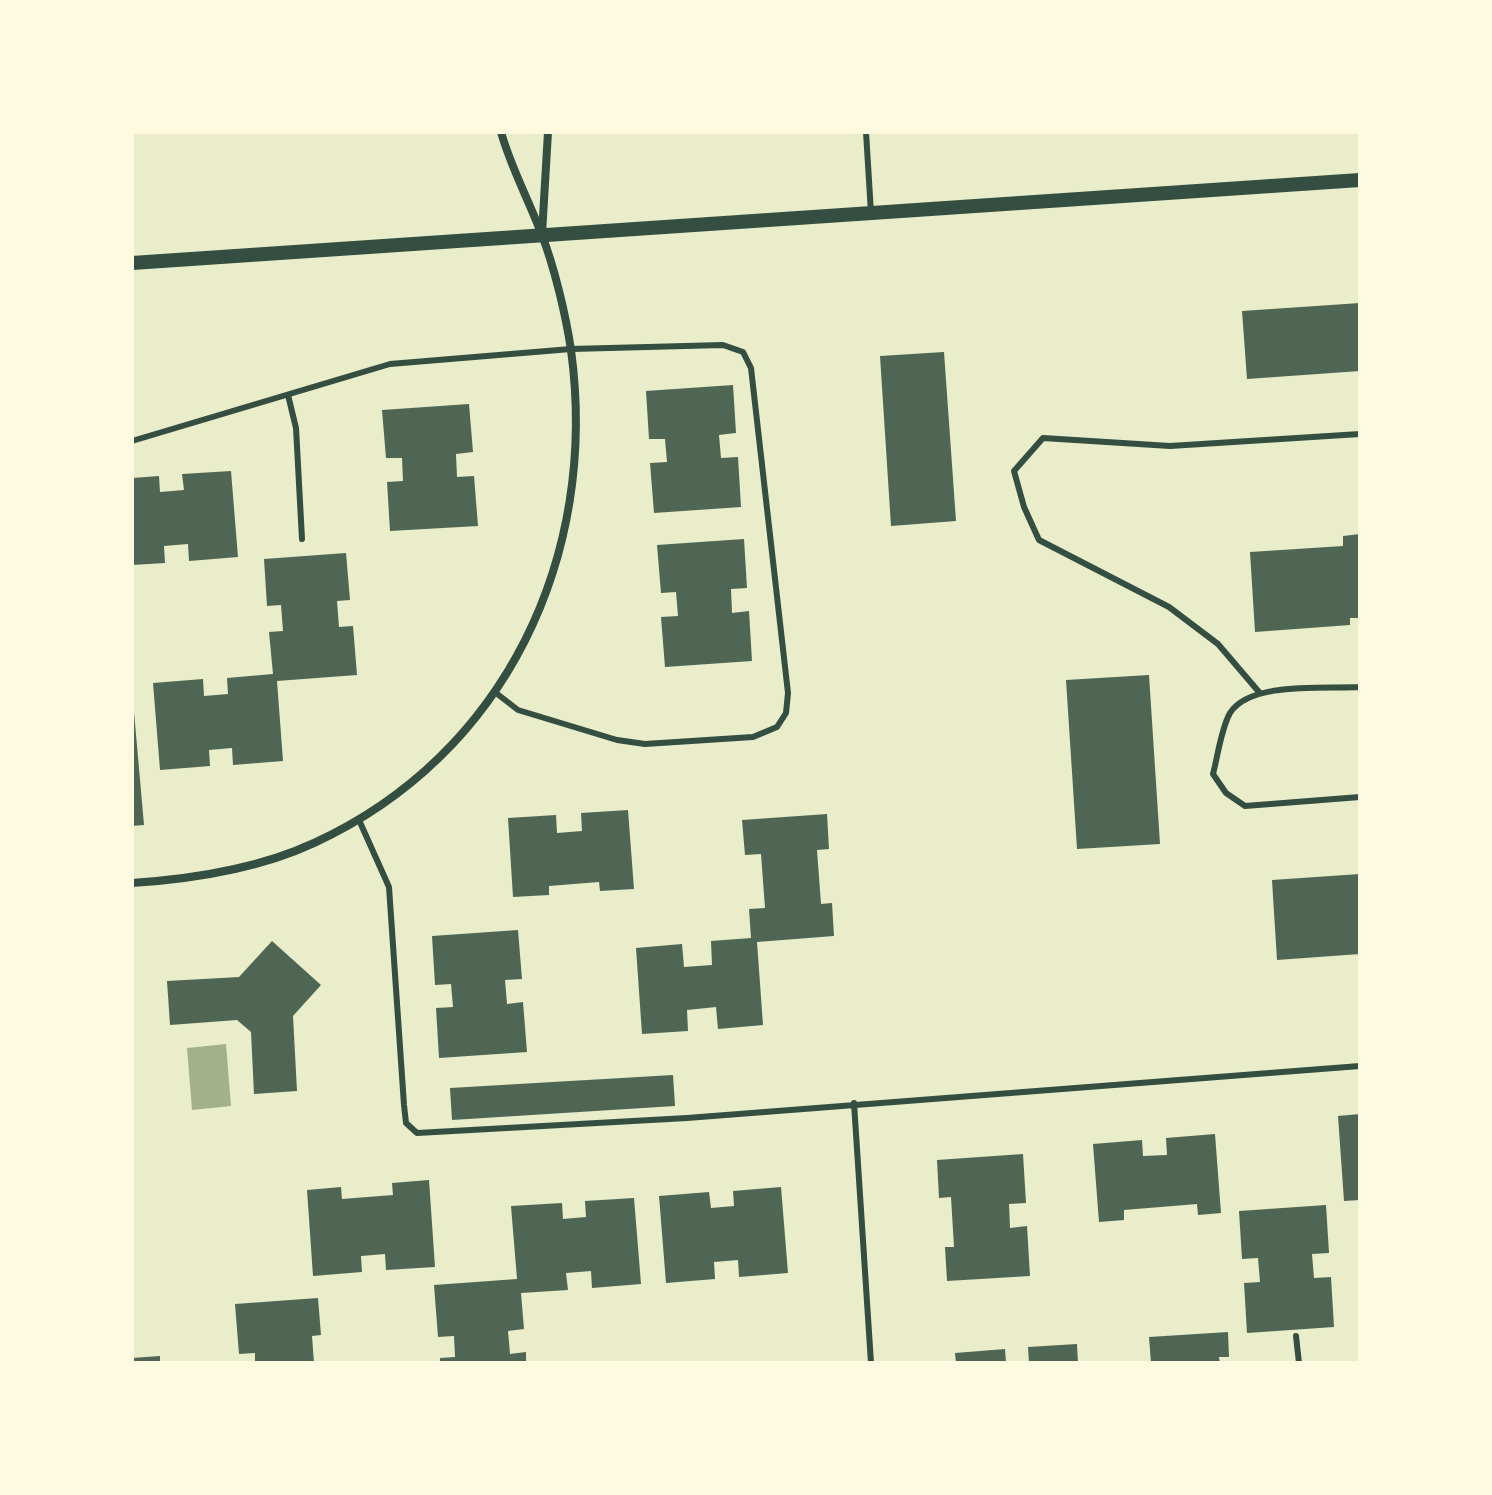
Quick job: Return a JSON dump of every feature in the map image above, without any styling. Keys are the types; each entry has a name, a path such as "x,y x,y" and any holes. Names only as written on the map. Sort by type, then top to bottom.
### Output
{"street":[{"path":"132,883 177,880 246,867 312,844 359,820 415,781 465,734 496,693 536,618 558,562 571,506 576,437 571,349 542,235 511,168 501,132"},
{"path":"542,235 548,132"},
{"path":"132,263 1360,180"}],"lane":[{"path":"866,132 871,213"},
{"path":"132,441 390,364 571,349 723,345 743,352 751,368 788,693 786,713 777,727 753,737 645,744 617,740 518,710 496,693"},
{"path":"288,395 296,428 302,539"},
{"path":"1259,692 1218,644 1169,607 1039,540 1024,507 1014,471 1043,438 1170,446 1360,434"},
{"path":"1360,687 1259,692 1242,700 1229,715 1213,774 1226,793 1245,806 1360,797"},
{"path":"359,820 389,887 404,1105 410,1131 437,1135 1360,1066"},
{"path":"854,1103 871,1363"},
{"path":"1296,1336 1299,1363"}],"shaded area":[{"path":"226,1044 231,1106 192,1110 187,1048"}],"building":[{"path":"1360,303 1360,371 1247,379 1242,311"},
{"path":"944,352 956,521 891,526 880,356"},
{"path":"733,385 736,433 719,435 721,458 738,457 741,507 654,513 650,463 667,462 665,439 649,439 646,391"},
{"path":"469,404 473,452 456,454 457,477 474,476 478,526 390,531 387,482 403,481 402,458 386,458 382,410"},
{"path":"231,471 238,557 189,561 188,544 164,546 165,563 132,565 132,478 159,476 160,492 184,490 182,474"},
{"path":"1360,534 1360,618 1350,618 1350,625 1255,632 1250,552 1343,546 1343,536"},
{"path":"744,539 747,588 731,589 732,613 749,611 752,661 665,667 661,617 678,616 676,592 661,593 657,545"},
{"path":"346,553 350,600 337,601 339,627 353,626 357,675 277,681 283,761 233,765 232,748 209,750 210,766 160,770 153,683 203,679 204,696 228,694 227,678 273,674 269,632 283,631 281,605 267,606 264,559"},
{"path":"1149,675 1160,844 1077,849 1066,680"},
{"path":"132,689 144,825 132,826"},
{"path":"628,810 634,889 600,891 599,882 549,886 549,895 513,897 508,818 556,815 557,833 582,831 581,813"},
{"path":"827,814 829,849 817,850 821,904 832,903 834,936 757,942 763,1025 718,1029 716,1007 687,1010 688,1031 642,1034 636,948 682,944 684,967 712,965 711,941 751,938 749,909 765,908 761,854 745,855 742,820"},
{"path":"1360,874 1360,954 1277,960 1272,880"},
{"path":"518,930 522,979 505,980 507,1004 523,1002 527,1052 439,1058 436,1008 453,1007 451,984 435,985 432,936"},
{"path":"272,941 321,985 293,1016 297,1091 254,1094 251,1032 237,1020 170,1025 167,981 239,977"},
{"path":"673,1075 675,1106 452,1120 450,1088"},
{"path":"1360,1114 1360,1200 1344,1201 1338,1116"},
{"path":"1215,1134 1221,1213 1198,1215 1197,1204 1124,1210 1124,1220 1099,1222 1093,1144 1142,1140 1143,1156 1167,1155 1166,1138"},
{"path":"1023,1154 1026,1203 1009,1204 1010,1228 1027,1226 1030,1276 947,1281 945,1247 954,1247 951,1197 939,1198 937,1160"},
{"path":"429,1180 435,1267 386,1270 385,1254 361,1256 362,1272 313,1276 307,1190 341,1187 342,1199 393,1195 392,1183"},
{"path":"781,1187 788,1273 739,1277 738,1260 714,1262 715,1279 666,1283 659,1196 709,1192 711,1208 734,1206 733,1191"},
{"path":"634,1198 641,1284 592,1288 591,1271 566,1273 568,1290 521,1293 524,1329 508,1331 510,1354 526,1352 526,1363 440,1363 440,1358 455,1357 454,1336 438,1337 434,1285 517,1279 511,1206 562,1203 563,1219 586,1217 585,1201"},
{"path":"1326,1205 1329,1253 1312,1254 1314,1278 1331,1277 1334,1327 1247,1333 1244,1283 1260,1282 1258,1258 1242,1259 1239,1211"},
{"path":"318,1298 321,1335 312,1336 314,1363 255,1363 255,1353 239,1354 235,1304"},
{"path":"1228,1332 1229,1357 1219,1357 1220,1363 1151,1363 1149,1337"},
{"path":"1077,1344 1078,1363 1029,1363 1028,1347"},
{"path":"1005,1349 1006,1363 956,1363 955,1353"},
{"path":"160,1356 160,1363 132,1363 132,1358"}]}
